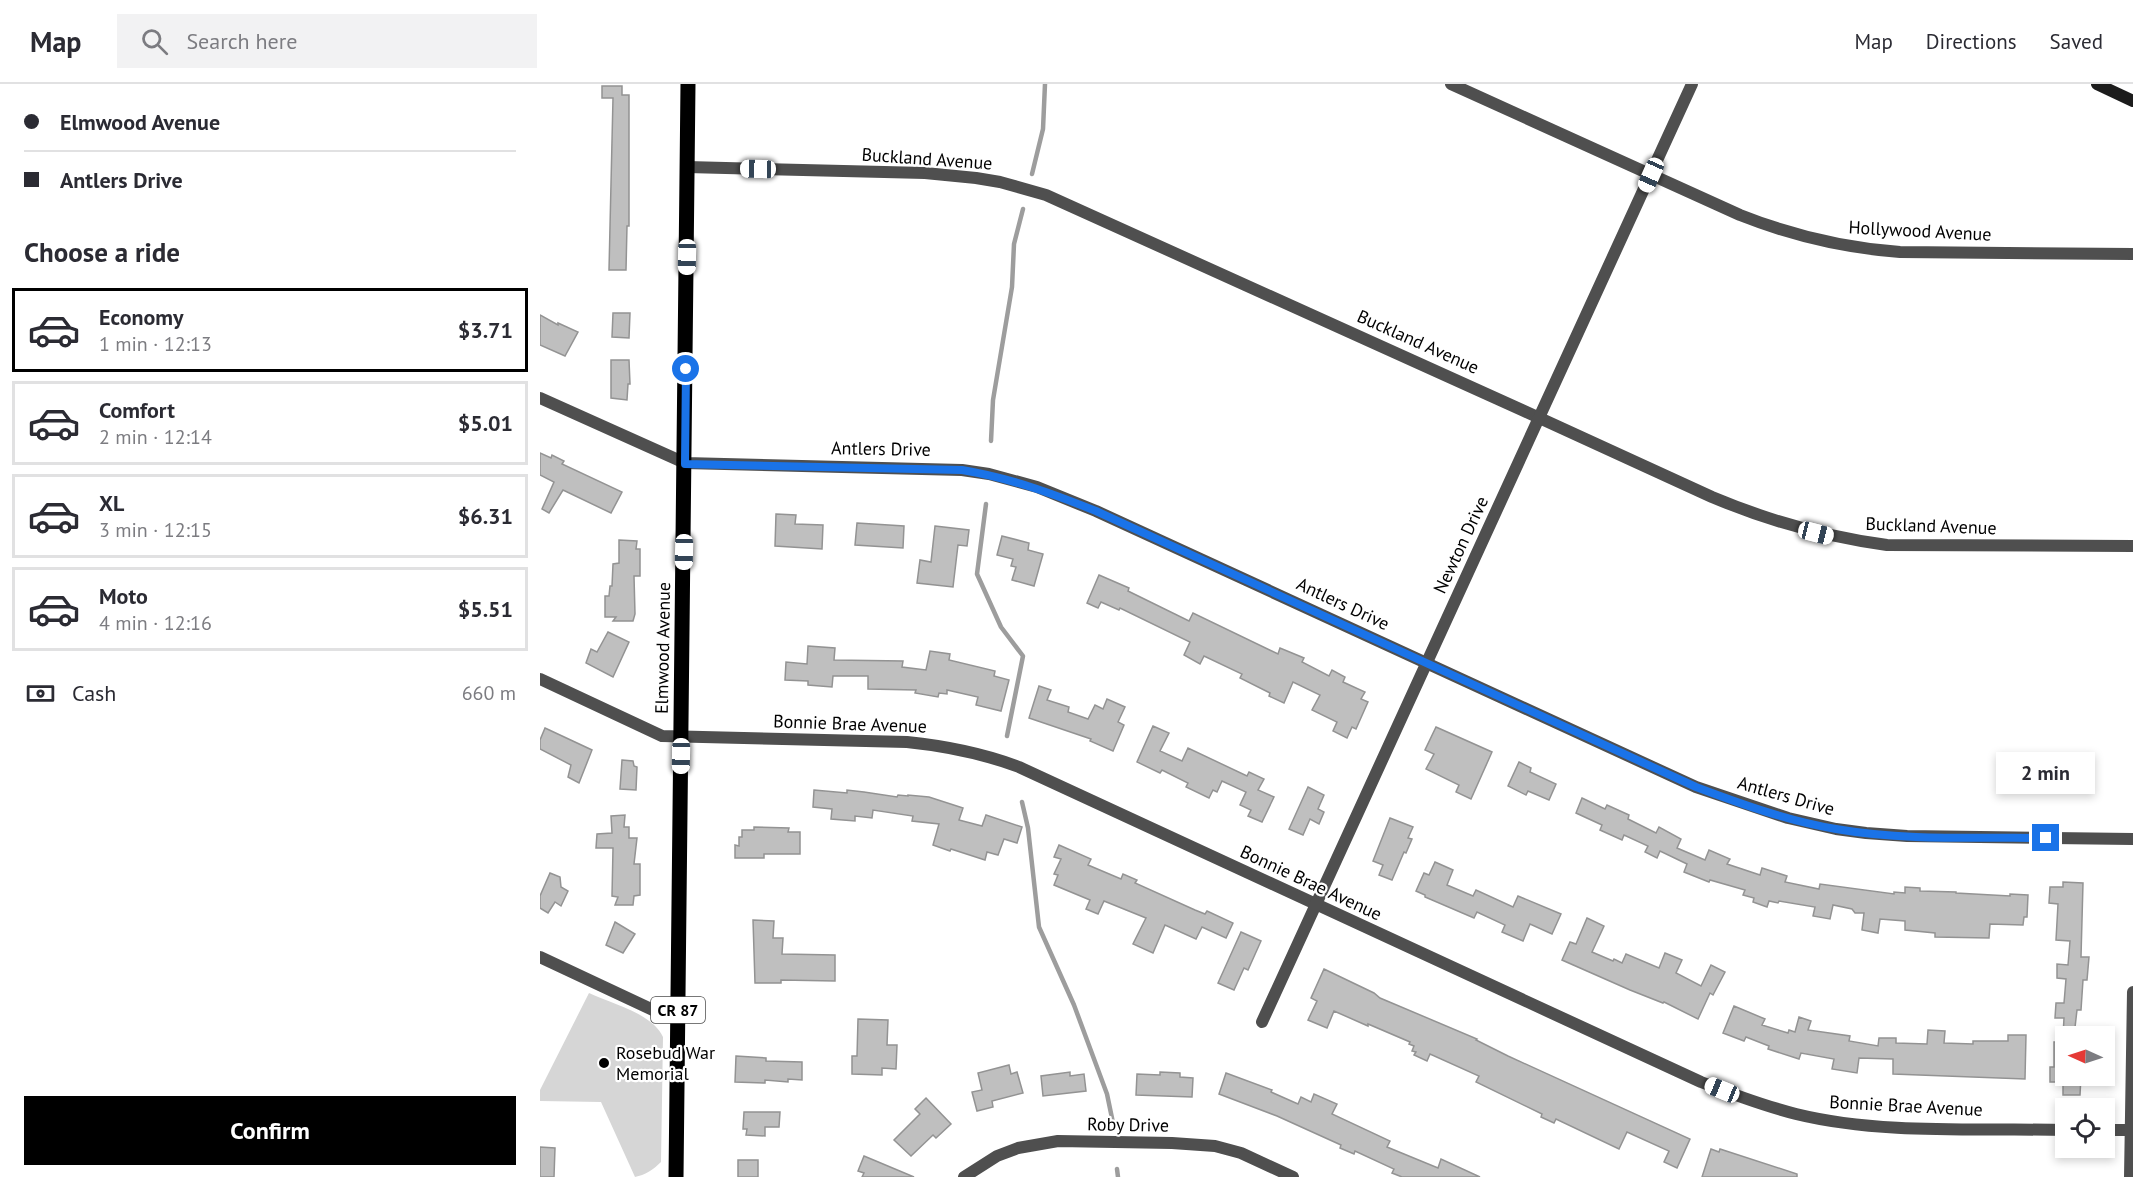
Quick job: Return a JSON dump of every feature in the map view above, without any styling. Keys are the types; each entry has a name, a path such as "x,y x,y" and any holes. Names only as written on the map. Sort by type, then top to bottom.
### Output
{"main road":[{"name":"Elmwood Avenue","path":"676,1177 688,84"},
{"path":"2097,84 2133,100"}],"street":[{"name":"Hollywood Avenue","path":"1451,84 1772,228 1817,241 1874,250 2133,254"},
{"name":"Newton Drive","path":"1262,1022 1314,904 1692,84"},
{"name":"Buckland Avenue","path":"687,167 925,173 1000,182 1046,195 1723,502 1801,529 1832,537 1887,545 2133,546"},
{"name":"Antlers Drive","path":"540,398 685,464 937,468 989,474 1038,487 1096,511 1696,787 1813,825 1856,832 1907,836 2133,838"},
{"name":"Bonnie Brae Avenue","path":"540,679 662,736 907,742 978,753 1019,767 1701,1082 1768,1107 1858,1124 2055,1130"},
{"path":"540,957 653,1010 678,1015"},
{"path":"2130,1177 2133,992"},
{"path":"2115,1130 2132,1130"},
{"name":"Roby Drive","path":"964,1177 997,1156 1017,1148 1058,1141 1215,1146 1241,1153 1293,1177"}],"shaded area":[{"path":"589,993 641,1015 658,1029 663,1037 661,1162 649,1172 639,1176 635,1177 601,1102 540,1101 540,1090"}],"building":[{"path":"602,86 622,86 622,95 629,95 629,226 627,226 626,270 609,270 613,98 602,98"},
{"path":"613,313 630,313 629,338 612,337"},
{"path":"540,315 578,332 565,356 540,345"},
{"path":"611,360 629,360 630,384 628,384 627,400 611,398"},
{"path":"540,453 551,458 552,455 564,461 562,464 622,492 611,513 563,490 549,513 542,509 554,482 540,475"},
{"path":"776,514 796,515 795,524 823,525 822,549 775,546"},
{"path":"857,523 904,526 903,548 855,545"},
{"path":"935,526 969,530 967,546 958,545 953,587 917,583 920,560 931,562"},
{"path":"1002,536 1029,543 1028,550 1043,554 1034,586 1012,580 1016,567 1011,566 1013,559 997,555"},
{"path":"619,540 637,541 636,549 640,549 640,576 634,576 635,614 633,621 613,621 616,617 605,617 605,596 609,596 610,586 612,586 613,564 619,563"},
{"path":"1099,575 1129,588 1128,591 1189,621 1193,613 1278,654 1280,648 1304,658 1302,662 1329,676 1332,670 1345,677 1343,682 1365,692 1361,699 1368,702 1356,729 1352,727 1347,738 1333,731 1337,722 1312,710 1320,695 1293,682 1284,703 1240,678 1242,674 1204,656 1200,664 1184,655 1190,642 1120,608 1119,610 1101,602 1098,608 1087,603"},
{"path":"608,632 629,642 613,677 586,663 591,649 597,652"},
{"path":"808,646 835,648 834,660 903,661 902,667 926,670 930,651 950,654 949,660 995,671 994,676 1009,680 1001,711 976,705 978,697 947,690 947,694 939,693 938,697 915,693 916,690 868,689 868,676 833,676 832,687 808,685 808,681 785,680 786,662 807,664"},
{"path":"1039,686 1051,690 1047,700 1069,707 1068,712 1088,719 1095,705 1103,709 1107,699 1125,707 1118,722 1124,725 1113,751 1090,741 1091,739 1029,718"},
{"path":"1153,726 1169,733 1160,751 1182,761 1188,748 1247,776 1249,772 1264,779 1258,790 1274,797 1262,822 1248,816 1251,810 1240,805 1246,792 1222,781 1217,792 1213,790 1209,798 1186,787 1188,783 1162,770 1160,773 1137,762"},
{"path":"1436,727 1492,752 1471,799 1456,792 1459,785 1426,769 1434,754 1425,750"},
{"path":"545,728 592,750 579,783 568,777 571,765 540,749 540,740"},
{"path":"622,760 633,761 634,766 637,767 636,790 620,789"},
{"path":"1519,762 1531,768 1530,772 1556,784 1549,800 1528,791 1526,795 1508,786"},
{"path":"1308,787 1324,795 1318,809 1324,812 1319,824 1310,819 1303,835 1289,829"},
{"path":"814,790 847,793 847,790 897,797 908,795 929,797 963,808 959,820 982,826 986,815 1022,827 1017,843 1004,839 998,855 987,852 985,860 933,845 939,824 912,821 913,816 873,810 872,818 855,816 855,821 831,819 832,809 813,807"},
{"path":"1582,798 1605,809 1607,805 1629,815 1628,819 1656,833 1659,827 1681,839 1677,848 1705,860 1709,850 1730,859 1727,864 1760,875 1762,868 1787,876 1785,882 1819,889 1820,884 1894,894 1894,892 1905,893 1905,887 1920,888 1920,891 2028,895 2027,917 2024,917 2023,925 1990,924 1989,938 1935,937 1935,933 1905,930 1905,921 1880,919 1878,933 1862,930 1864,913 1855,913 1852,909 1833,905 1830,919 1813,916 1815,907 1769,901 1767,907 1753,902 1754,898 1743,895 1745,890 1710,880 1709,882 1684,872 1687,864 1660,851 1657,858 1645,852 1648,846 1624,835 1622,840 1600,830 1602,825 1576,813"},
{"path":"625,815 624,827 629,827 629,838 637,838 634,864 640,864 640,895 634,896 633,905 615,905 618,897 612,896 613,848 596,848 597,834 612,833 611,816"},
{"path":"1390,818 1413,827 1408,838 1412,839 1392,880 1379,875 1383,865 1373,861"},
{"path":"754,827 789,828 788,832 800,832 800,854 764,854 764,858 735,858 735,845 739,846 742,830 754,830"},
{"path":"1059,845 1091,859 1088,865 1121,879 1123,874 1137,880 1135,883 1195,910 1205,914 1207,911 1233,923 1226,938 1202,927 1196,939 1165,925 1153,953 1133,944 1146,918 1104,901 1098,914 1086,909 1090,900 1054,885 1058,875 1054,874 1061,859 1054,857"},
{"path":"1435,862 1453,870 1447,885 1473,896 1476,890 1513,907 1518,896 1561,914 1552,934 1530,924 1523,941 1502,932 1505,925 1477,912 1474,918 1425,897 1416,891 1424,873 1429,875"},
{"path":"550,873 560,877 561,887 568,891 561,906 555,902 548,913 540,908 540,896"},
{"path":"2063,882 2083,883 2081,957 2089,957 2087,980 2083,980 2081,1010 2077,1010 2075,1026 2064,1026 2064,1018 2055,1018 2056,1003 2064,1003 2066,979 2057,978 2057,964 2068,965 2070,941 2056,940 2058,904 2049,903 2050,887 2063,887"},
{"path":"1587,918 1604,926 1592,952 1613,961 1614,959 1622,963 1626,954 1659,968 1665,953 1682,960 1676,973 1701,986 1711,965 1725,972 1713,995 1710,993 1698,1019 1664,1002 1630,990 1562,960 1570,942 1576,944"},
{"path":"753,920 774,921 773,938 783,938 782,954 835,955 835,981 781,980 781,983 755,983"},
{"path":"615,922 635,934 623,953 606,945"},
{"path":"1241,932 1261,941 1248,970 1244,968 1234,990 1218,983"},
{"path":"1324,969 1380,998 1477,1039 1508,1056 1690,1139 1677,1168 1664,1162 1669,1151 1627,1132 1619,1149 1556,1119 1554,1123 1541,1117 1542,1114 1476,1082 1479,1076 1430,1054 1427,1061 1414,1055 1416,1052 1412,1051 1414,1046 1409,1044 1410,1042 1368,1024 1368,1026 1334,1011 1327,1028 1308,1020 1317,1001 1311,998"},
{"path":"1734,1006 1765,1019 1762,1025 1788,1033 1789,1030 1795,1032 1799,1017 1811,1021 1808,1030 1850,1036 1849,1041 1878,1046 1879,1038 1896,1038 1896,1043 1927,1044 1928,1030 1945,1031 1944,1043 1973,1044 1973,1041 2008,1041 2008,1035 2026,1035 2025,1079 1893,1074 1893,1059 1859,1058 1857,1073 1832,1069 1834,1059 1801,1053 1799,1059 1768,1049 1769,1046 1746,1037 1744,1041 1723,1033"},
{"path":"858,1019 888,1020 887,1045 897,1045 896,1069 882,1068 882,1075 852,1074 852,1056 857,1056"},
{"path":"2055,1042 2055,1082 2050,1082 2050,1067 2054,1067"},
{"path":"736,1056 766,1058 766,1061 802,1062 802,1080 788,1079 788,1082 765,1080 765,1083 735,1082"},
{"path":"1009,1065 1011,1074 1017,1072 1023,1093 992,1101 993,1107 977,1111 972,1092 982,1090 978,1073"},
{"path":"1070,1072 1070,1076 1084,1074 1086,1091 1043,1096 1041,1076"},
{"path":"1160,1072 1180,1073 1180,1077 1193,1078 1192,1097 1136,1095 1137,1074 1160,1075"},
{"path":"1226,1073 1272,1090 1271,1092 1298,1104 1301,1097 1311,1102 1314,1094 1337,1104 1332,1114 1390,1141 1387,1147 1438,1168 1441,1159 1480,1177 1402,1177 1392,1173 1394,1169 1355,1151 1354,1154 1340,1148 1341,1145 1277,1116 1219,1094"},
{"path":"2063,1086 2080,1086 2080,1095 2063,1095"},
{"path":"926,1098 951,1124 936,1138 933,1135 911,1156 894,1140 920,1114 915,1109"},
{"path":"744,1112 780,1112 779,1127 765,1127 765,1136 746,1135 747,1129 743,1129"},
{"path":"540,1147 555,1148 554,1177 540,1177"},
{"path":"1711,1149 1719,1152 1720,1149 1797,1174 1797,1177 1702,1177"},
{"path":"864,1156 914,1177 862,1177 864,1173 858,1171"},
{"path":"738,1160 758,1160 758,1177 738,1177"}],"waterway":[{"path":"1032,174 1043,129 1045,84"},
{"path":"991,441 993,400 1012,287 1014,244 1023,209"},
{"path":"986,504 977,574 1001,627 1023,656 1007,736"},
{"path":"1022,802 1028,828 1039,927 1074,1005 1107,1094 1113,1123"},
{"path":"1117,1169 1118,1177"}],"place":[{"name":"Rosebud War Memorial","path":"604,1063"}],"route":[{"path":"686,369 685,464 937,468 989,474 1038,487 1096,511 1696,787 1724,797 1788,818 1836,830 1907,836 2046,838"}]}
